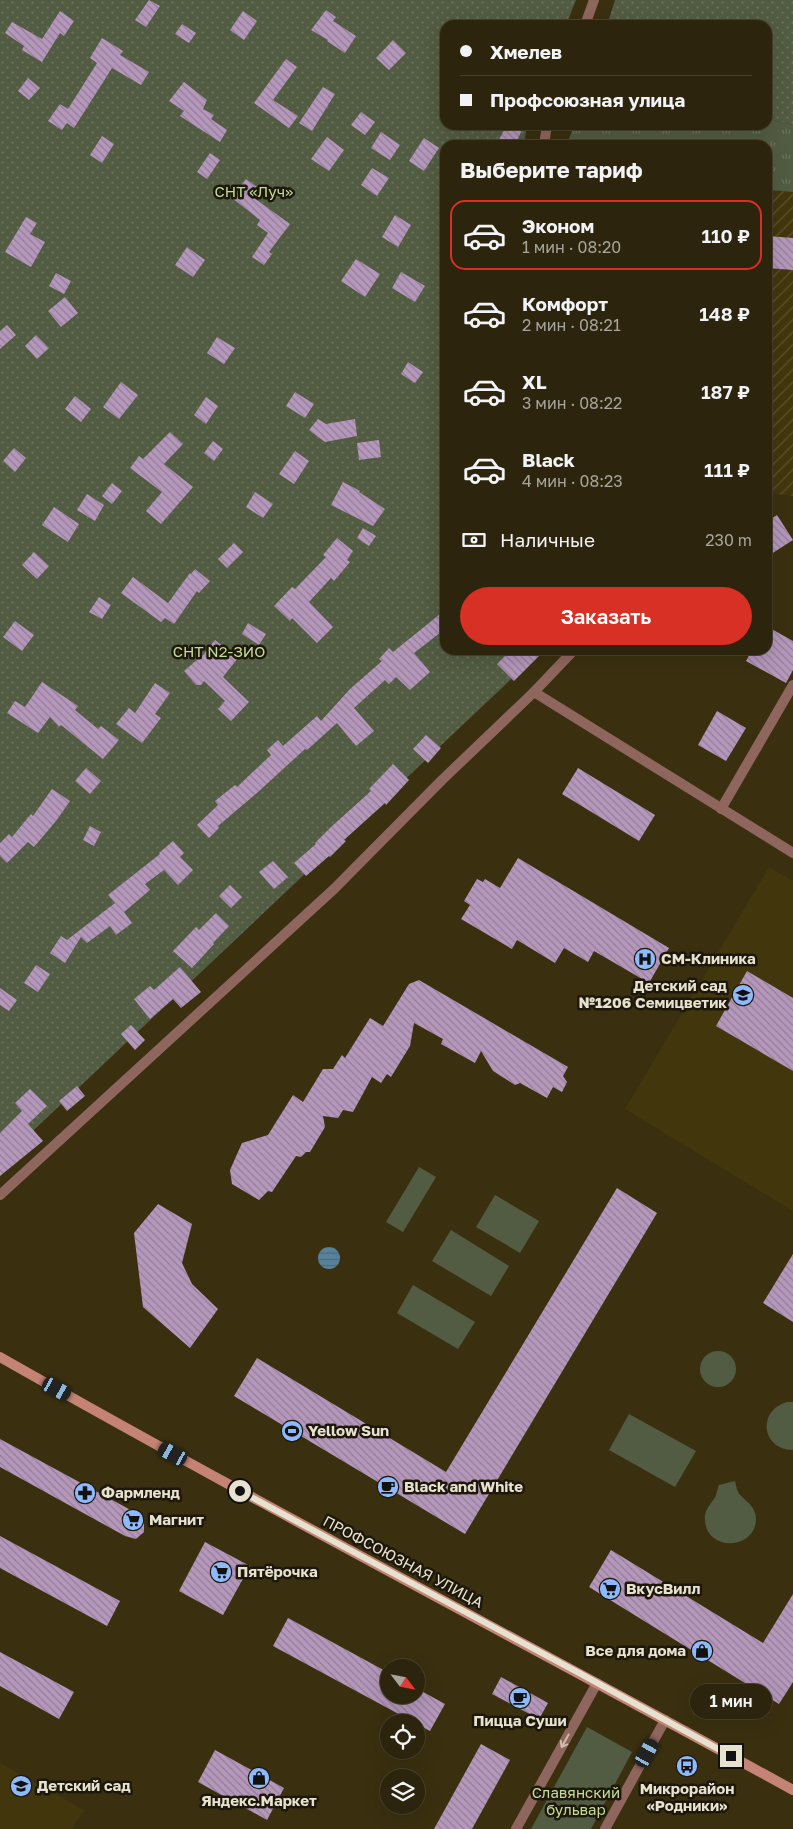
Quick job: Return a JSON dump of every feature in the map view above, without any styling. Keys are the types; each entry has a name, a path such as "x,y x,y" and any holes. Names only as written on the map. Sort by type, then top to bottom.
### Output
{"main road":[{"name":"ПРОФСОЮЗНАЯ УЛИЦА","path":"0,1358 226,1484 793,1790"}],"street":[{"path":"587,20 594,0"},
{"path":"0,1195 334,889 569,655"},
{"path":"721,809 793,685"},
{"path":"534,692 793,853"},
{"path":"516,1829 597,1683"},
{"path":"605,1829 665,1720"}],"shaded area":[{"path":"772,190 793,192 793,496 772,493"},
{"name":"Детский сад №1206 Семицветик","path":"769,867 793,881 793,1211 625,1109"},
{"name":"Детский сад","path":"0,1763 84,1810 72,1829 0,1829"}],"green space":[{"path":"0,0 576,0 568,20 440,20 440,130 526,130 525,140 440,140 440,655 537,655 0,1162"},
{"path":"615,0 793,0 793,125 772,120 772,20 609,20"},
{"path":"772,120 793,125 793,192 772,190 772,140 569,140 572,130 772,130"},
{"path":"419,1167 436,1177 403,1232 386,1222"},
{"path":"495,1195 539,1221 520,1253 476,1227"},
{"path":"451,1230 509,1266 491,1296 432,1261"},
{"path":"413,1285 475,1322 458,1349 397,1313"},
{"path":"718,1351 725,1352 731,1356 735,1362 735,1376 731,1382 725,1386 718,1387 711,1386 705,1382 701,1376 700,1369 701,1362 705,1356 711,1352"},
{"path":"793,1402 793,1450 774,1444 769,1437 767,1429 767,1421 771,1413 777,1406"},
{"path":"629,1414 696,1451 675,1487 609,1450"},
{"path":"735,1481 739,1494 753,1508 756,1520 753,1530 747,1537 739,1542 721,1542 707,1530 705,1514 716,1496 719,1485"},
{"name":"Славянский бульвар","path":"587,1727 632,1752 591,1829 531,1829"}],"water":[{"path":"329,1247 337,1250 340,1258 337,1266 329,1269 321,1266 318,1258 321,1250"}],"building":[{"path":"149,0 160,6 146,27 135,20"},
{"path":"326,10 336,17 333,21 356,36 345,53 311,30"},
{"path":"60,11 74,21 64,36 60,33 42,62 22,50 24,46 5,33 12,22 42,39"},
{"path":"243,11 257,21 244,40 230,30"},
{"path":"182,24 196,33 189,43 175,34"},
{"path":"102,38 123,51 120,55 149,72 141,85 112,68 74,128 67,123 62,130 48,121 60,104 68,109 97,63 90,58"},
{"path":"393,40 406,53 389,70 376,58"},
{"path":"286,59 297,67 273,100 298,116 289,128 254,103"},
{"path":"28,78 40,88 29,100 18,91"},
{"path":"184,82 207,100 203,109 214,115 211,119 227,130 220,142 180,116 184,111 169,101"},
{"path":"323,87 335,94 312,131 299,123"},
{"path":"361,112 375,122 365,135 351,125"},
{"path":"504,130 522,130 517,140 499,140"},
{"path":"381,132 400,145 390,160 371,148"},
{"path":"102,136 114,144 102,163 90,155"},
{"path":"327,137 344,150 329,171 311,159"},
{"path":"424,138 439,148 424,171 409,161"},
{"path":"210,153 220,160 207,179 197,172"},
{"path":"372,168 389,178 377,196 361,185"},
{"path":"246,179 261,190 254,198 290,224 269,252 272,254 264,265 252,257 268,233 257,225 260,220 232,198"},
{"path":"395,215 411,225 398,247 382,237"},
{"path":"26,217 37,223 30,234 45,242 31,267 5,252"},
{"path":"772,236 793,238 793,270 772,268"},
{"path":"187,247 205,260 193,277 175,265"},
{"path":"356,259 380,274 365,297 341,281"},
{"path":"401,272 425,286 415,302 392,288"},
{"path":"56,273 71,281 64,294 49,286"},
{"path":"65,297 78,313 61,327 48,311"},
{"path":"7,325 16,335 0,349 0,331"},
{"path":"36,335 49,348 37,359 25,346"},
{"path":"217,337 235,348 224,364 207,353"},
{"path":"408,362 423,372 415,383 401,374"},
{"path":"121,382 138,395 119,419 103,407"},
{"path":"295,392 314,404 305,418 286,406"},
{"path":"75,396 91,409 81,422 65,409"},
{"path":"206,397 218,406 206,424 194,415"},
{"path":"318,419 326,424 355,419 357,436 325,442 309,430"},
{"path":"170,432 183,444 164,464 193,487 161,524 146,511 162,492 130,468 139,456 143,459"},
{"path":"379,440 381,457 359,460 357,443"},
{"path":"213,441 223,449 214,461 204,453"},
{"path":"14,448 26,458 15,472 3,461"},
{"path":"295,451 309,461 294,484 279,474"},
{"path":"343,482 360,491 385,509 373,526 331,505"},
{"path":"112,483 122,491 112,504 102,496"},
{"path":"255,492 273,504 263,518 246,507"},
{"path":"87,494 104,505 95,521 77,510"},
{"path":"54,507 79,524 68,542 42,525"},
{"path":"777,515 793,540 772,553 772,518"},
{"path":"363,528 376,536 369,546 357,538"},
{"path":"337,538 353,551 347,560 350,562 334,581 331,578 309,602 333,627 317,643 292,618 290,621 274,606 292,587 295,589 326,557 323,555"},
{"path":"234,543 243,552 227,568 218,559"},
{"path":"34,552 49,566 37,579 22,565"},
{"path":"195,569 210,581 199,593 197,591 174,624 165,618 161,622 121,593 133,577 168,603"},
{"path":"99,597 111,605 102,619 89,612"},
{"path":"440,614 440,633 414,653 430,672 410,690 396,677 389,684 385,680 354,708 374,731 356,746 337,723 218,826 219,828 209,838 197,825 218,805 215,801 235,785 237,787 271,755 267,750 278,740 283,746 317,716 321,721 350,689 382,661 379,659 389,648 393,652"},
{"path":"15,621 34,635 22,651 3,637"},
{"path":"248,623 266,634 259,645 242,634"},
{"path":"772,629 793,641 793,670 786,683 746,661 749,655 772,655"},
{"path":"215,640 238,658 223,677 249,702 231,721 218,709 225,701 204,681 201,685 196,685 184,671 204,654"},
{"path":"506,655 540,655 514,681 497,664"},
{"path":"42,682 78,706 75,710 98,729 101,726 119,740 103,759 61,725 59,727 50,717 38,733 7,713 15,701 25,707"},
{"path":"155,683 170,693 155,714 161,718 142,743 116,724 129,708 135,713"},
{"path":"717,711 746,728 726,761 698,745"},
{"path":"426,735 441,748 428,763 413,749"},
{"path":"393,764 409,780 386,805 385,803 344,840 346,841 330,857 306,876 294,863 371,791 369,789"},
{"path":"86,768 101,781 90,794 75,781"},
{"path":"578,768 655,815 639,841 562,794"},
{"path":"52,789 70,801 34,847 28,842 7,863 0,856 0,843 9,834 12,837 31,814 33,816"},
{"path":"90,826 101,832 94,846 83,840"},
{"path":"173,841 184,853 180,857 193,870 178,885 164,870 145,884 150,890 124,912 132,923 116,935 110,926 87,943 81,937 65,963 50,953 61,936 67,940 115,903 108,895 160,854"},
{"path":"518,858 669,948 649,983 594,951 588,962 564,948 555,963 517,940 512,949 461,919 470,905 464,901 477,879 483,882 485,879 500,888"},
{"path":"273,861 288,877 274,889 259,872"},
{"path":"230,885 242,897 231,908 219,896"},
{"path":"216,913 229,926 192,968 173,951 196,927 199,930"},
{"path":"36,965 50,974 38,992 24,983"},
{"path":"180,967 201,992 181,1008 173,999 150,1019 134,999 150,986 154,990"},
{"path":"747,971 793,998 793,1071 716,1026"},
{"path":"419,980 568,1067 563,1076 567,1082 562,1092 553,1087 547,1098 520,1083 515,1085 493,1071 481,1051 475,1063 441,1044 443,1039 414,1023 410,1046 391,1077 387,1074 381,1083 372,1077 353,1112 343,1110 338,1118 323,1116 325,1127 310,1152 306,1152 301,1157 296,1156 272,1192 268,1191 259,1200 232,1184 230,1170 242,1143 268,1135 293,1095 303,1102 323,1069 333,1069 342,1055 345,1058 370,1018 383,1026 409,984"},
{"path":"0,988 17,1000 9,1011 0,1005"},
{"path":"131,1025 145,1040 135,1050 121,1034"},
{"path":"77,1086 85,1096 67,1111 59,1101"},
{"path":"30,1089 47,1106 28,1124 43,1141 0,1176 0,1133 22,1111 15,1103"},
{"path":"617,1188 657,1213 465,1534 234,1396 257,1358 446,1472"},
{"path":"158,1204 192,1224 182,1263 192,1284 218,1309 190,1348 143,1307 134,1233"},
{"path":"793,1254 793,1322 763,1303"},
{"path":"0,1439 138,1514 144,1521 144,1532 136,1539 125,1536 0,1467"},
{"path":"0,1536 120,1601 107,1626 0,1568"},
{"path":"205,1542 250,1566 223,1615 179,1591"},
{"path":"611,1550 763,1643 793,1594 793,1682 779,1704 589,1587"},
{"path":"288,1618 380,1668 380,1704 273,1646"},
{"path":"0,1652 74,1692 59,1719 0,1686"},
{"name":"Пицца Суши","path":"501,1677 548,1703 539,1719 492,1694"},
{"path":"425,1693 445,1704 430,1731 425,1728 425,1714 399,1714 380,1704 425,1704"},
{"path":"481,1744 510,1760 472,1829 434,1829"},
{"path":"215,1750 284,1788 267,1820 198,1782"}],"place":[{"name":"СМ-Клиника","path":"645,959"},
{"name":"Детский сад №1206 Семицветик","path":"743,995"},
{"name":"Yellow Sun","path":"292,1431"},
{"name":"Black and White","path":"388,1487"},
{"name":"Фармленд","path":"85,1493"},
{"name":"Магнит","path":"133,1520"},
{"name":"Пятёрочка","path":"221,1572"},
{"name":"ВкусВилл","path":"610,1589"},
{"name":"Все для дома","path":"702,1651"},
{"name":"Пицца Суши","path":"520,1698"},
{"name":"Микрорайон «Родники»","path":"687,1766"},
{"name":"Яндекс.Маркет","path":"259,1778"},
{"name":"Детский сад","path":"21,1786"}],"route":[{"path":"240,1491 731,1756"}],"park label":[{"name":"СНТ «Луч»","path":"254,192"},
{"name":"СНТ N2-ЗИО","path":"219,652"}]}
